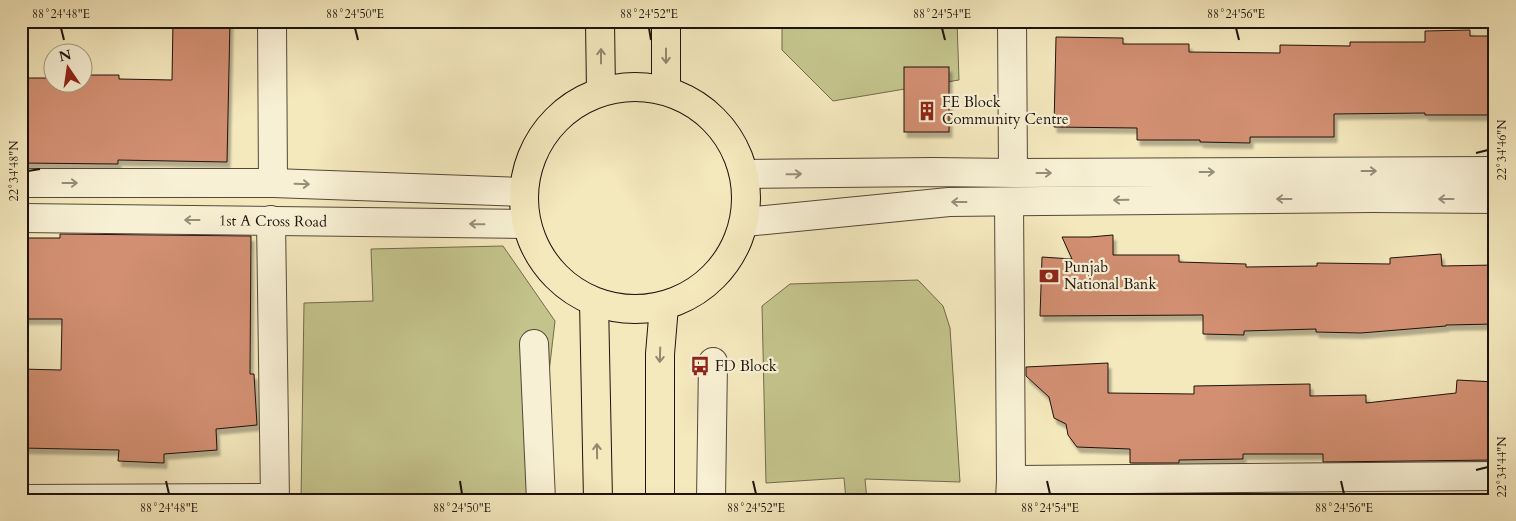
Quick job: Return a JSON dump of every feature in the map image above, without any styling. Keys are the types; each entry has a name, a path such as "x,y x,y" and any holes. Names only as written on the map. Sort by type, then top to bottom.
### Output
{"main road":[{"path":"600,21 601,92"},
{"path":"666,21 666,90"},
{"path":"633,86 666,90 686,98 718,121 739,154 746,174 748,192 745,222 725,266 696,292 664,306 625,310 594,302 561,282 536,252 526,224 522,192 529,162 548,128 577,102 601,92 633,86"},
{"path":"594,302 598,500"},
{"path":"660,500 660,354 664,306"}],"street":[{"path":"272,21 273,183"},
{"path":"1012,21 1013,173"},
{"path":"746,174 1495,171"},
{"path":"1159,200 1161,172"},
{"path":"21,183 273,183 522,192"},
{"path":"98,184 100,220"},
{"path":"745,222 949,202 1495,199"},
{"path":"1009,202 1010,490 1495,476"},
{"name":"1st A Cross Road","path":"21,218 526,224"},
{"path":"21,499 275,499 271,220"},
{"path":"534,344 541,500"},
{"path":"711,500 713,362"}],"shaded area":[{"path":"782,21 957,21 959,80 833,101 782,50"},
{"path":"503,246 555,321 534,500 301,500 304,303 373,301 371,249"},
{"path":"918,280 943,306 950,328 960,482 865,479 867,500 846,500 844,478 766,483 762,306 790,284"}],"building":[{"path":"173,21 230,21 227,162 118,160 118,164 21,163 21,78 42,78 42,92 92,92 92,75 119,75 119,79 172,80"},
{"path":"1470,30 1470,36 1495,36 1495,115 1425,115 1425,113 1334,114 1334,137 1250,137 1250,143 1200,142 1200,140 1137,140 1137,128 1054,127 1056,37 1123,38 1123,44 1189,44 1189,52 1280,53 1280,45 1350,46 1350,42 1425,42 1425,31"},
{"name":"FE Block Community Centre","path":"904,67 949,67 949,132 904,132"},
{"path":"60,234 251,236 250,374 254,374 257,425 216,429 217,450 164,454 164,463 118,461 119,450 21,448 21,369 61,370 62,319 21,319 21,238 60,238"},
{"path":"1113,235 1113,255 1179,255 1179,262 1246,264 1246,267 1317,266 1317,263 1390,264 1390,258 1441,254 1442,266 1495,265 1495,324 1446,325 1361,333 1316,332 1316,329 1244,331 1244,335 1203,334 1203,315 1040,316 1042,257 1072,259 1062,237"},
{"path":"1108,363 1108,393 1194,394 1194,386 1310,384 1310,396 1366,395 1366,403 1456,393 1457,380 1495,382 1495,460 1323,462 1323,454 1243,454 1243,459 1179,460 1179,463 1130,463 1130,449 1077,447 1068,435 1066,424 1054,418 1049,397 1026,376 1026,367"}],"place":[{"name":"FE Block Community Centre","path":"927,111"},
{"name":"Punjab National Bank","path":"1049,276"},
{"name":"FD Block","path":"700,366"}]}
